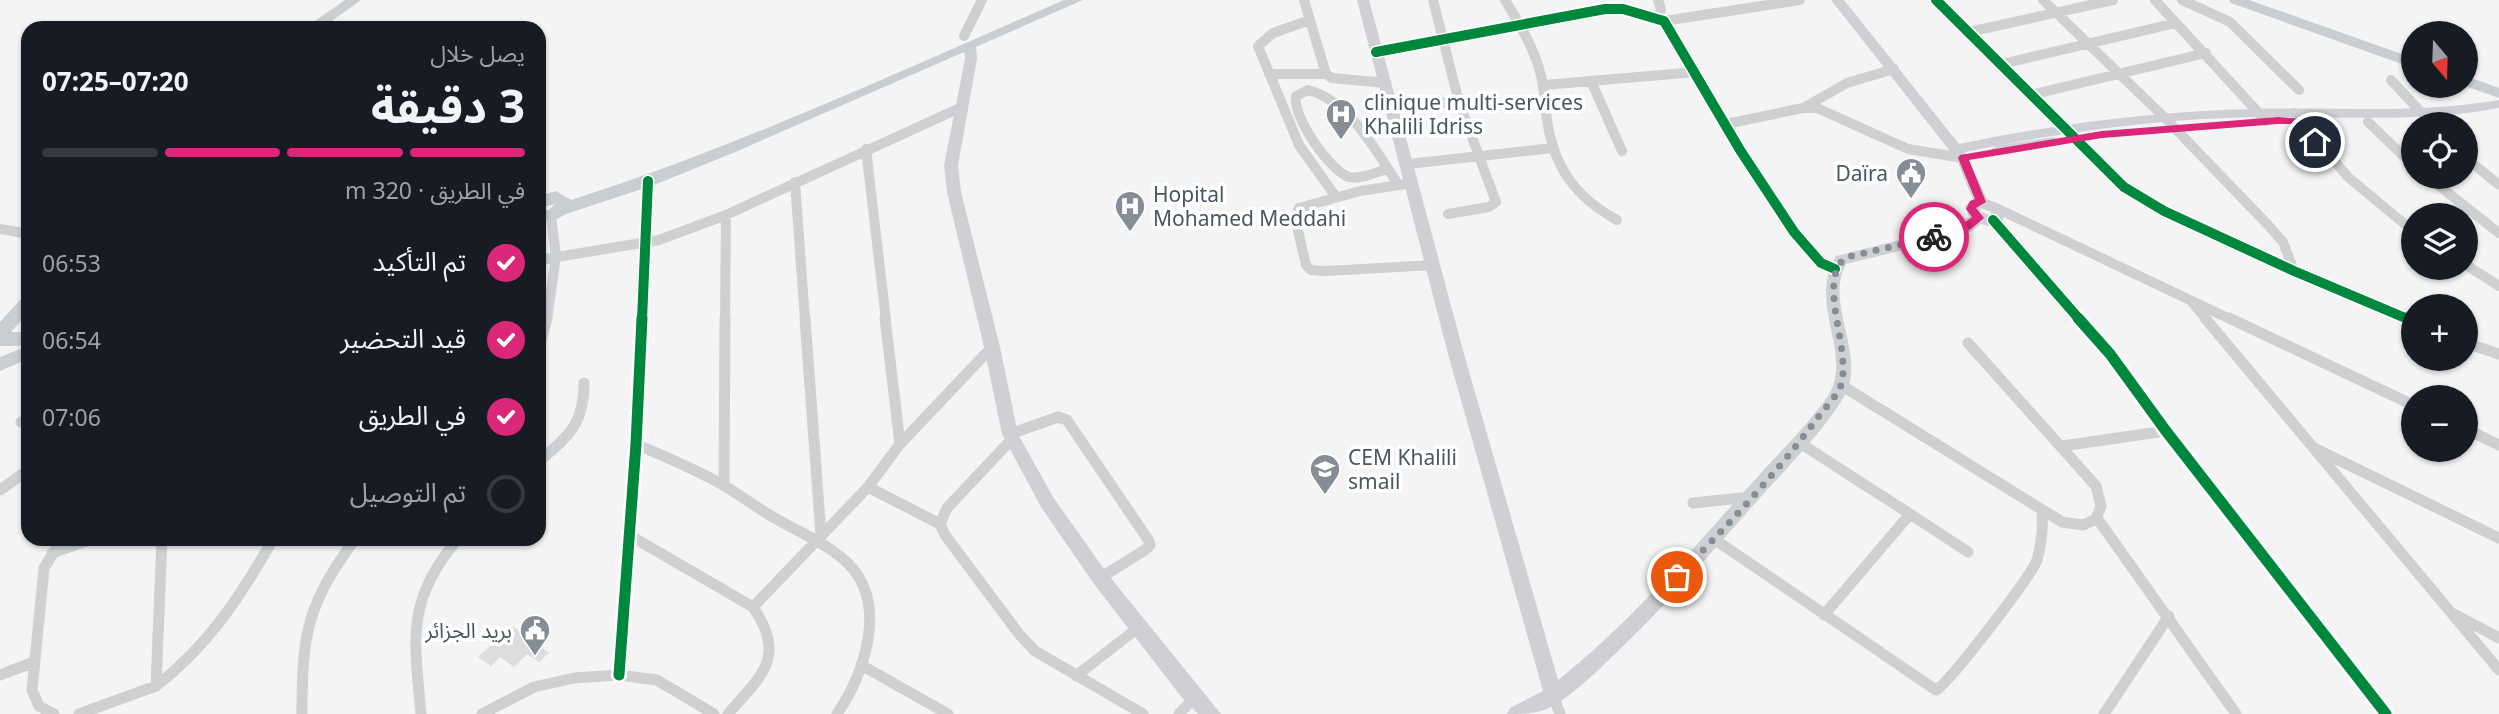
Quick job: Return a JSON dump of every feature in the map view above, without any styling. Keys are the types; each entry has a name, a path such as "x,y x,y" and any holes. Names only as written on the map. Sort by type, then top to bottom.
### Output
{"main road":[{"path":"322,21 354,0"},
{"path":"553,209 648,180 967,42 1057,0"},
{"path":"553,209 669,165 1076,0"},
{"path":"1363,0 1408,164 1405,184 1434,265 1455,354 1553,695"},
{"path":"1517,714 1553,695 1594,661 1714,539 1800,443 1841,385 1843,362 1835,308 1835,269 1847,257 1967,227 1987,212 1959,153 1837,0"},
{"path":"2236,0 2401,59"},
{"path":"2256,0 2401,52"},
{"path":"967,42 971,59 951,165 954,192 1011,436 1047,502 1100,578 1194,698 1211,714"},
{"path":"2478,78 2499,85"},
{"path":"2478,85 2499,93"},
{"path":"2464,112 2499,104"},
{"path":"2478,114 2499,112"},
{"path":"1959,153 2072,134 2171,123 2262,117 2401,119"},
{"path":"2296,117 2368,122 2401,121"},
{"path":"13,333 21,316"},
{"path":"0,365 21,355"}],"street":[{"path":"967,42 982,0"},
{"path":"1304,0 1326,74"},
{"path":"1433,0 1459,102 1496,202 1489,207 1448,214"},
{"path":"1505,0 1530,42 1544,85 1553,148 1568,183 1597,209 1617,220"},
{"path":"1658,0 1661,20 1794,232 1815,258 1835,269"},
{"path":"1376,52 1615,8 1661,20 1800,0"},
{"path":"2043,0 2121,73 2268,225 2283,243 2294,271"},
{"path":"1969,32 2113,0"},
{"path":"2155,0 2262,117"},
{"path":"2182,0 2230,22 2299,90"},
{"path":"1940,1 2110,175 2147,202 2294,271 2401,316"},
{"path":"1310,20 1260,41 1258,47 1284,120 1298,149 1321,182 1336,197"},
{"path":"2002,64 2176,23"},
{"path":"2031,95 2206,53"},
{"path":"1804,108 1844,83 1894,69"},
{"path":"1544,85 1696,72"},
{"path":"1269,74 1326,74 1332,78 1386,83"},
{"path":"2391,80 2421,112"},
{"path":"1591,81 1622,151"},
{"path":"1387,169 1356,177 1341,173 1298,119 1293,103 1296,96 1304,91 1312,91 1331,100 1366,137 1387,169 1405,184"},
{"path":"1393,106 1459,102"},
{"path":"546,258 647,243 726,215 962,107"},
{"path":"1726,124 1804,108 1821,109 1908,149 1935,154 1959,153"},
{"path":"2296,117 2327,158 2401,222"},
{"path":"2368,122 2401,153"},
{"path":"1408,164 1553,148"},
{"path":"866,149 901,444"},
{"path":"2478,168 2499,185"},
{"path":"619,675 636,444 648,180"},
{"path":"795,183 818,538"},
{"path":"1405,184 1336,197 1299,208 1295,214 1308,268 1326,271 1434,265"},
{"path":"2443,189 2499,233"},
{"path":"546,324 556,256 553,209"},
{"path":"1987,212 2192,302 2401,399"},
{"path":"1987,212 2110,355 2386,714"},
{"path":"724,486 726,215"},
{"path":"0,229 21,233"},
{"path":"2478,272 2498,285"},
{"path":"2192,302 2499,670"},
{"path":"1841,385 2042,511 2071,525 2080,525 2097,518 2102,510 2102,501 2096,486 1968,343"},
{"path":"753,607 868,487 901,444 992,347"},
{"path":"2478,347 2499,355"},
{"path":"546,455 580,422 586,404 584,383"},
{"path":"940,524 947,508 1011,436 1058,417 1067,420 1150,545 1100,578"},
{"path":"2062,446 2166,430"},
{"path":"2478,435 2499,445"},
{"path":"1800,443 1968,552"},
{"path":"636,444 724,486 752,506 818,538 848,562 859,575 869,622 858,678 837,714"},
{"path":"2312,447 2499,538"},
{"path":"0,491 21,475"},
{"path":"868,487 940,524 945,535 1019,634 1035,651 1143,714"},
{"path":"1693,503 1750,497"},
{"path":"1714,539 1936,690 1943,687 2036,563 2043,535 2042,511"},
{"path":"1824,615 1910,514"},
{"path":"2097,518 2169,615 2236,714"},
{"path":"629,535 753,607 767,624 773,640 770,659 761,675 728,714"},
{"path":"54,714 39,706 32,690 44,568 56,546"},
{"path":"51,553 72,546"},
{"path":"156,686 162,546"},
{"path":"79,714 156,686 186,665 210,639 249,582 269,546"},
{"path":"302,714 302,646 312,604 328,575 350,546"},
{"path":"421,714 415,630 417,601 432,571 452,546"},
{"path":"2449,611 2499,638"},
{"path":"2104,714 2169,615"},
{"path":"1076,676 1139,627"},
{"path":"0,674 34,662"},
{"path":"861,665 948,714"},
{"path":"482,714 534,687 574,678 619,675 657,680 714,714"},
{"path":"1553,695 1560,714"},
{"path":"1179,714 1194,698"}],"building":[{"path":"512,626 549,653 539,662 527,654 514,667 500,657 491,666 478,657"}],"cycle path":[{"path":"1936,0 2124,187 2164,211 2294,271 2401,316"},
{"path":"1376,52 1605,9 1623,9 1664,21 1740,150 1794,232 1821,263 1835,269"},
{"path":"619,675 636,444 648,181"},
{"path":"1993,220 2110,354 2166,431 2386,714"}],"way so far":[{"path":"1677,577 1800,443 1841,385 1843,362 1833,282 1837,265 1847,257 1934,237"}],"place":[{"name":"clinique multi-services Khalili Idriss","path":"1341,141"},
{"name":"Daïra","path":"1911,200"},
{"name":"Hopital Mohamed Meddahi","path":"1130,233"},
{"name":"CEM Khalili smail","path":"1325,496"},
{"name":"بريد الجزائر","path":"535,657"}],"route":[{"path":"1934,237 1967,227 1978,218 1971,209 1974,203 1981,202 1963,158 1991,151 2174,127 2278,120 2299,121 2315,142"}]}
